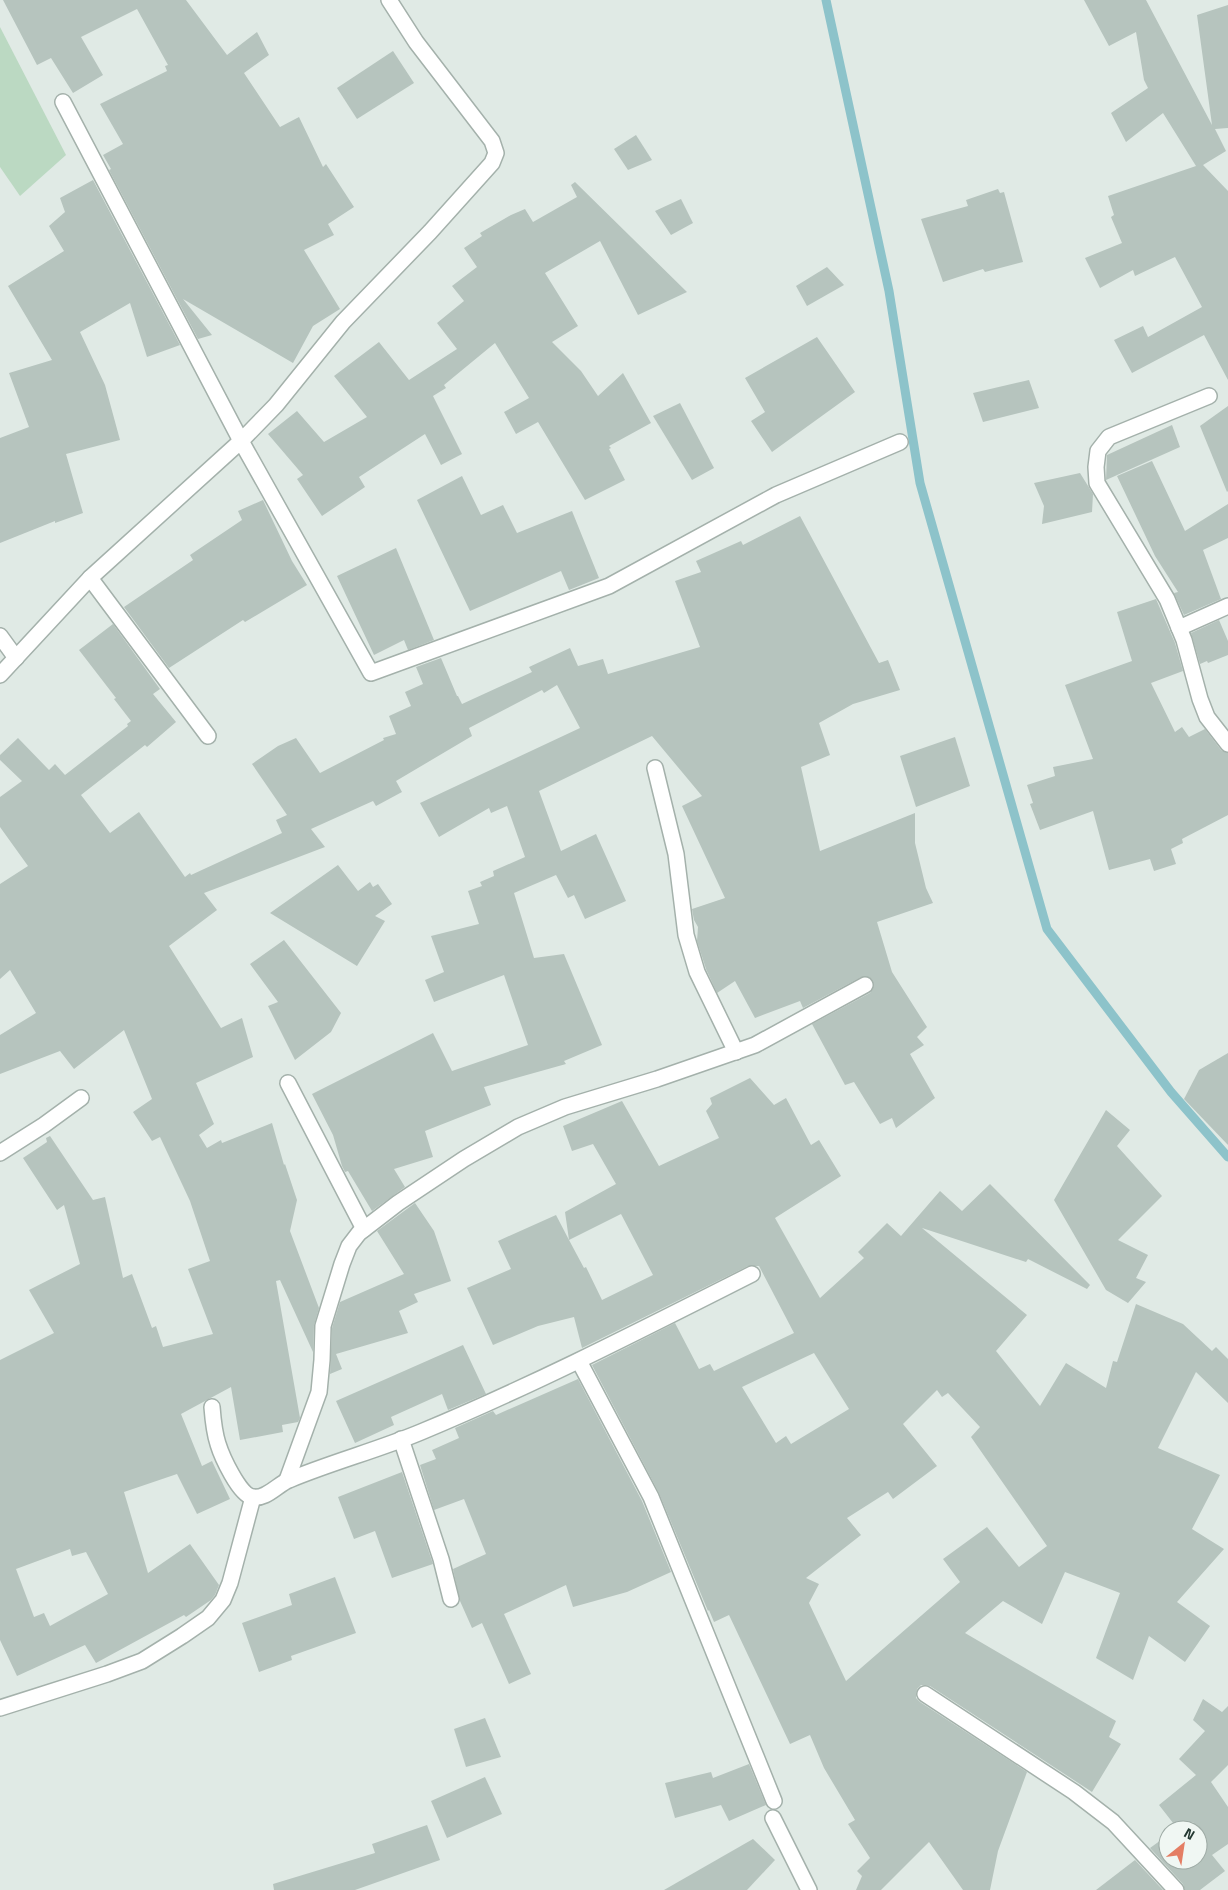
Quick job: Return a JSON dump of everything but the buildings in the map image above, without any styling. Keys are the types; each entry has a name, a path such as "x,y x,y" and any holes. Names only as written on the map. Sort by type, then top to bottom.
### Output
{"street":[{"path":"0,676 90,578 241,441 276,405 343,322 430,232 492,163 496,153 492,141 416,42 389,0"},
{"path":"63,102 241,441 371,673 506,622 609,586 776,495 900,442"},
{"path":"1209,396 1109,437 1098,451 1097,483 1167,599 1179,628 1207,717 1228,744"},
{"path":"90,578 208,736"},
{"path":"1179,628 1228,606"},
{"path":"0,636 16,658"},
{"path":"655,768 676,854 686,935 697,972 736,1052"},
{"path":"287,1480 319,1392 323,1326 350,1246 364,1229 398,1203 464,1159 518,1127 565,1106 657,1079 755,1045 865,985"},
{"path":"288,1083 364,1229"},
{"path":"0,1153 44,1125 81,1098"},
{"path":"212,1407 213,1427 218,1446 238,1484 244,1493 253,1497 265,1495 287,1480 401,1439 579,1361 752,1274"},
{"path":"579,1361 651,1497 774,1801"},
{"path":"401,1439 441,1559 451,1599"},
{"path":"0,1708 142,1661 208,1618 223,1600 230,1583 253,1497"},
{"path":"925,1694 1074,1792 1113,1822 1176,1890"},
{"path":"773,1818 809,1890"}],"green space":[{"path":"0,27 66,155 20,196 0,167"}],"waterway":[{"path":"826,0 889,291 920,483 1047,929 1171,1092 1228,1157"}]}
